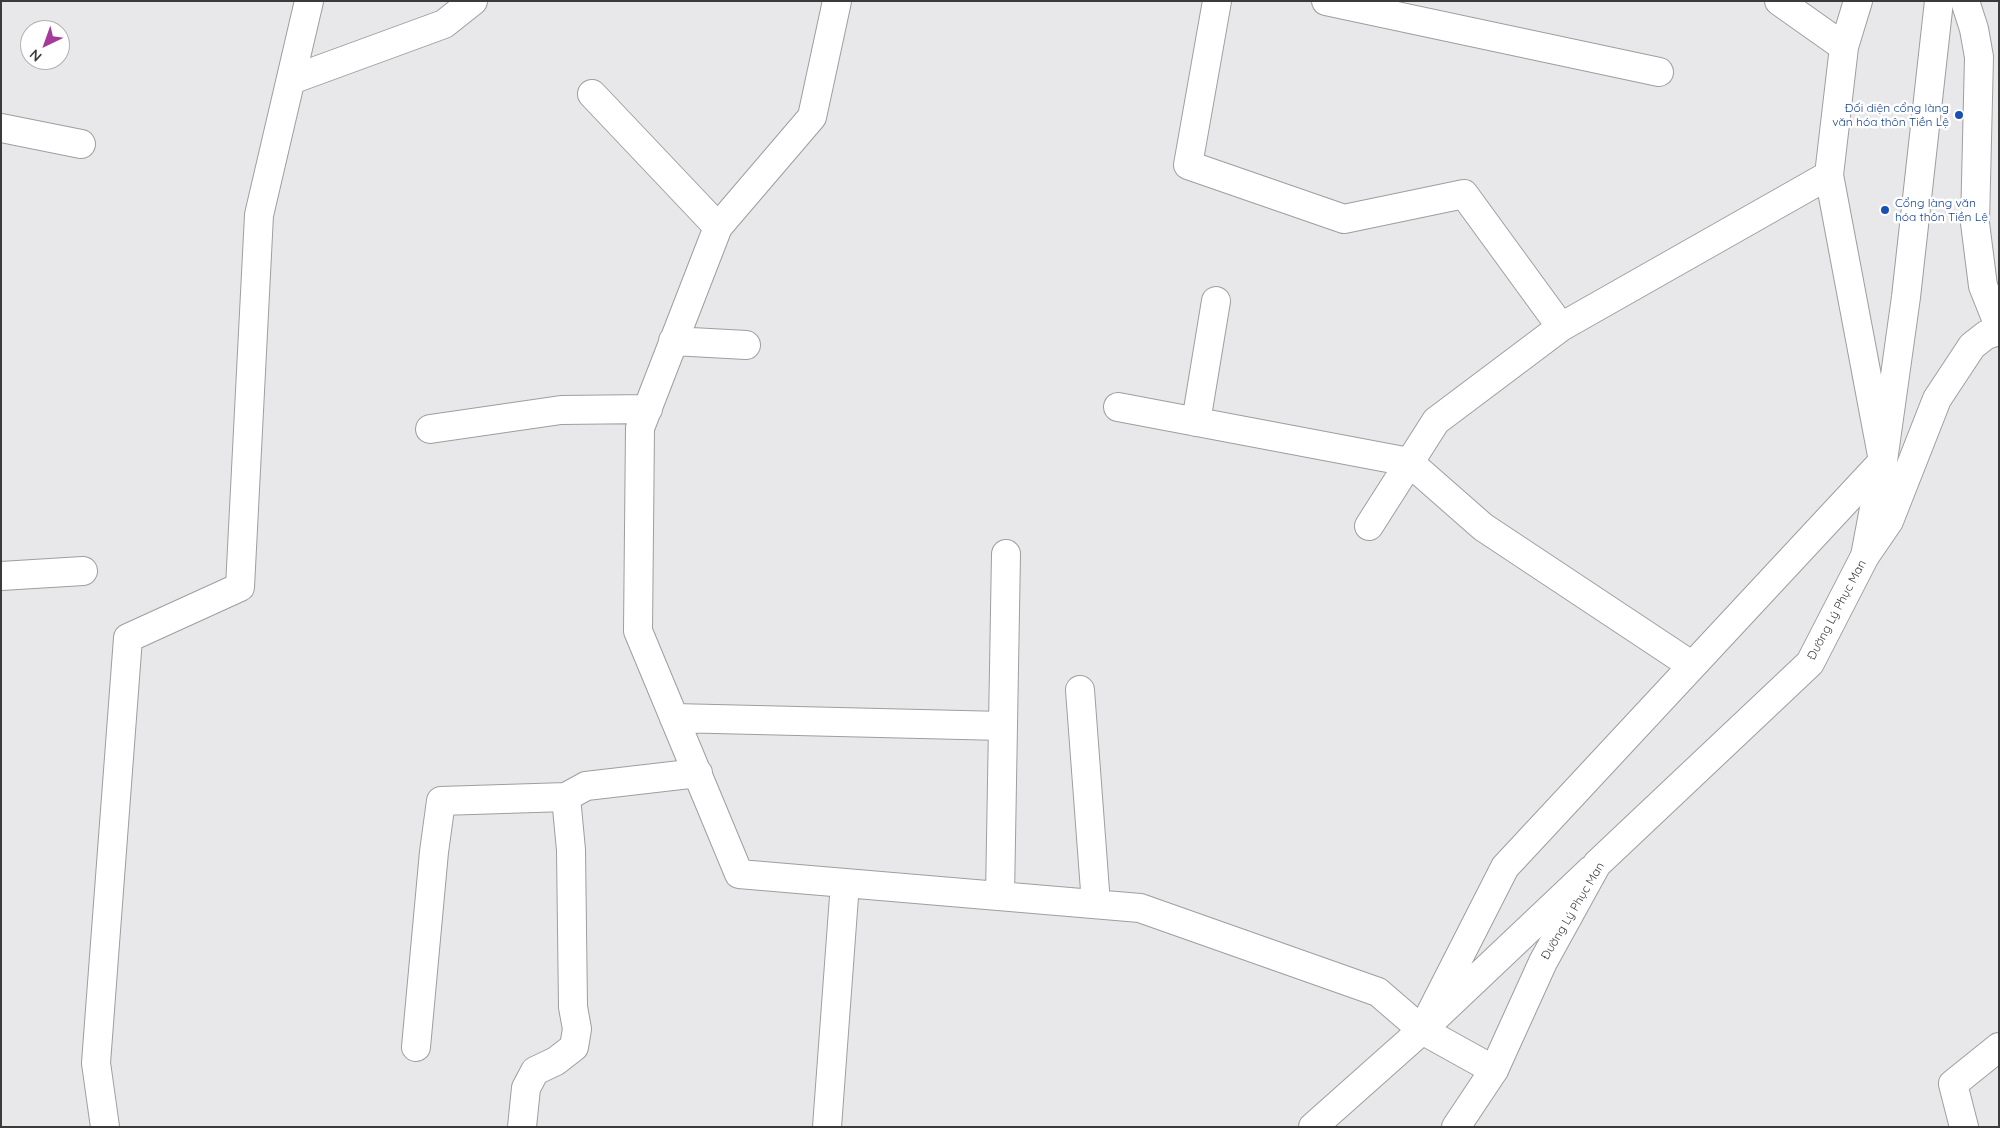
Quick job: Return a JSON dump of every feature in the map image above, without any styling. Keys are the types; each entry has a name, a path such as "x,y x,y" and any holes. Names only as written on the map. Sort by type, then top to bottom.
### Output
{"street":[{"path":"105,1127 96,1063 128,638 240,588 259,215 309,1"},
{"path":"291,80 444,24 473,1"},
{"path":"836,1 812,116 718,226 640,428 638,631 740,874 1140,908 1378,992 1422,1030 1494,1070"},
{"path":"1216,1 1188,165 1344,219 1464,194 1561,326"},
{"path":"1326,1 1368,6 1659,72"},
{"path":"1779,1 1844,47"},
{"path":"1422,1030 1504,867 1883,461 1829,175 1844,47 1858,1"},
{"name":"Đường Lý Phục Man","path":"1456,1127 1494,1070 1542,962 1597,864 1810,663 1865,556 1883,461 1906,297 1939,1"},
{"path":"1965,1 1974,29 1979,57 1974,223 1983,286 1999,326"},
{"path":"592,94 718,226"},
{"path":"1,128 81,144"},
{"path":"1368,526 1436,421 1561,326 1829,175"},
{"path":"1196,422 1216,301"},
{"path":"1865,556 1889,522 1937,399 1972,346 1986,335 1999,331"},
{"path":"673,341 746,345"},
{"path":"1118,407 1409,462 1483,527 1691,665"},
{"path":"430,429 561,410 648,409"},
{"path":"1000,896 1006,554"},
{"path":"1,576 82,571"},
{"path":"1080,690 1096,904"},
{"path":"674,718 1003,726"},
{"path":"416,1047 434,852 442,801 566,797 586,786 698,773"},
{"path":"522,1127 526,1088 535,1071 556,1061 574,1047 577,1029 573,1007 571,850 566,797"},
{"path":"1313,1127 1422,1030 1597,864"},
{"path":"827,1127 844,883"},
{"path":"1964,1127 1953,1084 1999,1047"}],"place":[{"name":"Đối diện cổng làng văn hóa thôn Tiền Lệ","path":"1959,115"},
{"name":"Cổng làng văn hóa thôn Tiền Lệ","path":"1885,210"}]}
